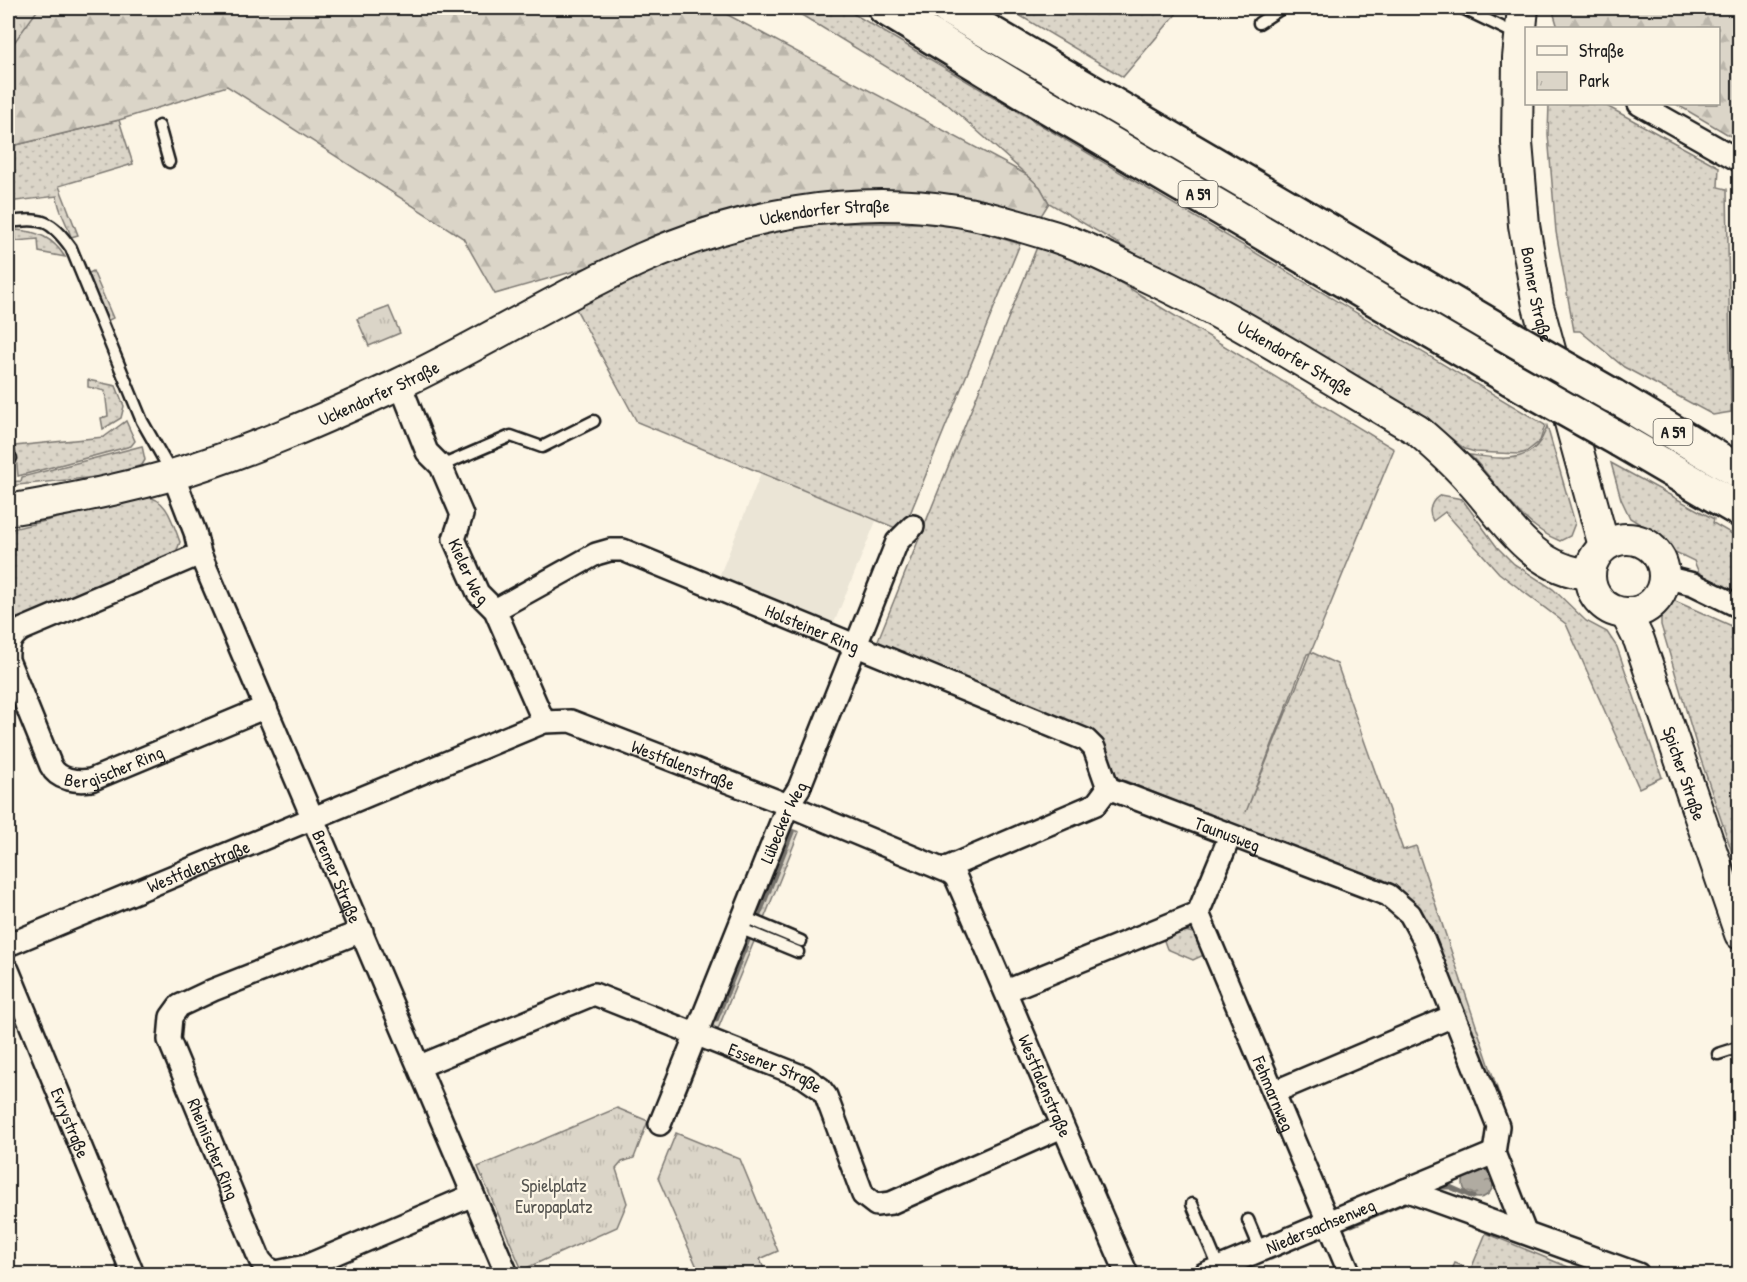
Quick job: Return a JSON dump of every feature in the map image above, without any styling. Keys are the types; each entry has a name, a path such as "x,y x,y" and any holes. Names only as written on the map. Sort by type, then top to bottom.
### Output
{"highway":[{"name":"A 59","path":"885,8 1023,92 1736,508"},
{"name":"A 59","path":"948,8 1736,470"}],"street":[{"name":"Bonner Straße","path":"1527,27 1538,8"},
{"name":"Bonner Straße","path":"1525,41 1517,143 1524,225 1538,306 1613,543"},
{"name":"Bonner Straße","path":"1531,105 1544,241 1564,333 1601,476 1613,543"},
{"path":"1642,105 1740,161"},
{"name":"Uckendorfer Straße","path":"8,510 83,497 173,474 287,433 400,384 621,268 729,225 791,213 876,206 955,211 1076,244 1191,297 1417,430 1445,453 1511,532 1538,556 1562,569 1589,574"},
{"name":"Kieler Weg","path":"400,384 427,452 441,466 462,515 454,539 478,593 495,610 544,722"},
{"name":"Bremer Straße","path":"173,474 201,554 507,1275"},
{"name":"Lübecker Weg","path":"660,1124 788,805 799,788 857,648 897,542 913,526"},
{"path":"1640,541 1655,552 1660,560 1664,578 1659,594 1637,610 1602,605 1592,591 1589,574 1593,558 1613,543 1640,541"},
{"name":"Holsteiner Ring","path":"495,610 596,554 610,550 623,550 857,648 1086,740 1094,748 1108,788"},
{"name":"Bergischer Ring","path":"201,554 23,629 13,636 8,647 8,660 43,747 58,775 75,781 91,780 266,707"},
{"path":"1664,578 1693,584 1740,607"},
{"name":"Spicher Straße","path":"1637,610 1654,635 1740,894"},
{"name":"Spicher Straße","path":"1637,610 1639,640 1740,934"},
{"name":"Westfalenstraße","path":"8,945 544,722 571,722 788,805 944,869 956,878 1127,1275"},
{"path":"944,869 1096,804 1108,788"},
{"name":"Taunusweg","path":"1108,788 1389,895 1410,914 1423,938 1498,1126 1494,1153"},
{"path":"1006,991 1198,913 1230,836"},
{"name":"Fehmarnweg","path":"1198,913 1350,1275"},
{"name":"Rheinischer Ring","path":"362,931 213,990 179,1006 171,1017 169,1040 219,1166 260,1260 267,1269 276,1272 306,1266 473,1195"},
{"name":"Evrystraße","path":"8,970 133,1275"},
{"name":"Essener Straße","path":"420,1066 594,994 804,1077 820,1088 863,1195 876,1205 891,1203 1062,1127"},
{"path":"1274,1092 1453,1016"},
{"path":"1494,1153 1525,1232"},
{"name":"Niedersachsenweg","path":"1211,1271 1494,1153"},
{"path":"1405,1190 1525,1232 1586,1265 1638,1275"}],"lane":[{"path":"1259,23 1282,8"},
{"path":"1462,8 1525,28"},
{"path":"159,126 169,162"},
{"path":"8,222 33,219 55,227 71,248 139,412 173,474"},
{"path":"441,466 511,436 542,447 594,421"},
{"path":"742,922 800,946"},
{"path":"1718,1054 1740,1047"},
{"path":"1192,1204 1211,1271"},
{"path":"1248,1220 1261,1251"}],"shaded area":[{"path":"761,473 876,521 834,623 719,577"}],"green space":[{"path":"8,8 715,8 1027,175 1040,187 1049,203 1039,219 942,198 599,264 495,294 463,238 227,86 119,120 8,147"},
{"path":"8,8 39,8 8,51"},
{"path":"790,8 844,8 1545,425 1540,441 1526,452 1519,454 1475,452 1465,449 1421,415 1391,404 1049,203 1040,187 946,103"},
{"path":"1007,8 1167,8 1177,13 1123,77"},
{"path":"1552,8 1739,8 1739,141 1678,105 1720,105 1720,27 1558,27"},
{"path":"1549,105 1605,105 1719,167 1718,187 1727,189 1731,412 1713,415 1624,367 1580,331 1574,331 1556,232 1548,134"},
{"path":"119,120 133,164 59,186 78,235 71,237 57,196 8,202 8,147"},
{"path":"845,223 923,223 967,228 1020,244 903,531 637,422 575,307 645,273 717,245 777,230"},
{"path":"15,230 38,234 50,240 65,257 39,252 38,239 16,241"},
{"path":"1037,247 1088,263 1394,449 1311,652 1337,664 1403,850 1416,846 1503,1106 1501,1114 1408,896 1111,775 1097,736 876,645","holes":["1310,653 1246,812 1307,654"]},
{"path":"93,271 113,318 107,321 87,274"},
{"path":"389,307 400,333 369,346 357,319"},
{"path":"88,380 116,386 124,406 121,418 103,429 101,418 108,416 105,391 88,387"},
{"path":"126,421 135,441 131,446 18,476 15,446 104,437"},
{"path":"1547,426 1575,523 1570,536 1560,541 1545,534 1521,514 1470,455 1506,458 1526,454 1542,439"},
{"path":"142,446 145,460 142,465 106,476 8,486 8,482 21,481 22,477"},
{"path":"1611,463 1714,519 1713,523 1739,538 1739,596 1699,573 1694,561 1673,551 1656,534 1630,518 1621,499"},
{"path":"1441,495 1462,499 1497,547 1514,564 1553,589 1586,621 1607,632 1617,647 1662,777 1639,788 1566,624 1499,573 1445,512 1433,521 1430,513 1431,506"},
{"path":"144,497 158,501 168,512 180,542 176,553 17,620 13,610 8,612 8,530"},
{"path":"1675,601 1739,629 1739,873 1699,754 1661,625 1665,605"},
{"path":"788,828 799,832 764,919 753,914"},
{"path":"1181,930 1193,933 1204,955 1193,960 1167,949 1163,938"},
{"path":"744,935 755,939 718,1029 712,1025 711,1021"},
{"name":"Spielplatz Europaplatz","path":"617,1108 648,1121 634,1158 622,1162 616,1169 627,1203 617,1227 522,1270 478,1167"},
{"path":"676,1133 740,1159 778,1251 760,1259 766,1274 700,1274 658,1178"},
{"path":"1486,1233 1568,1267 1565,1274 1450,1274 1455,1263 1471,1269"}],"water":[{"path":"1478,1168 1484,1169 1492,1177 1492,1189 1484,1197 1478,1198 1472,1197 1464,1189 1463,1183 1464,1177 1472,1169"}],"waterway":[{"path":"759,915 792,832"},
{"path":"716,1020 748,940"},
{"path":"673,1120 701,1051"},
{"path":"1442,1187 1450,1187 1473,1197"},
{"path":"1352,1225 1412,1199"},
{"path":"1271,1258 1290,1249"}]}
